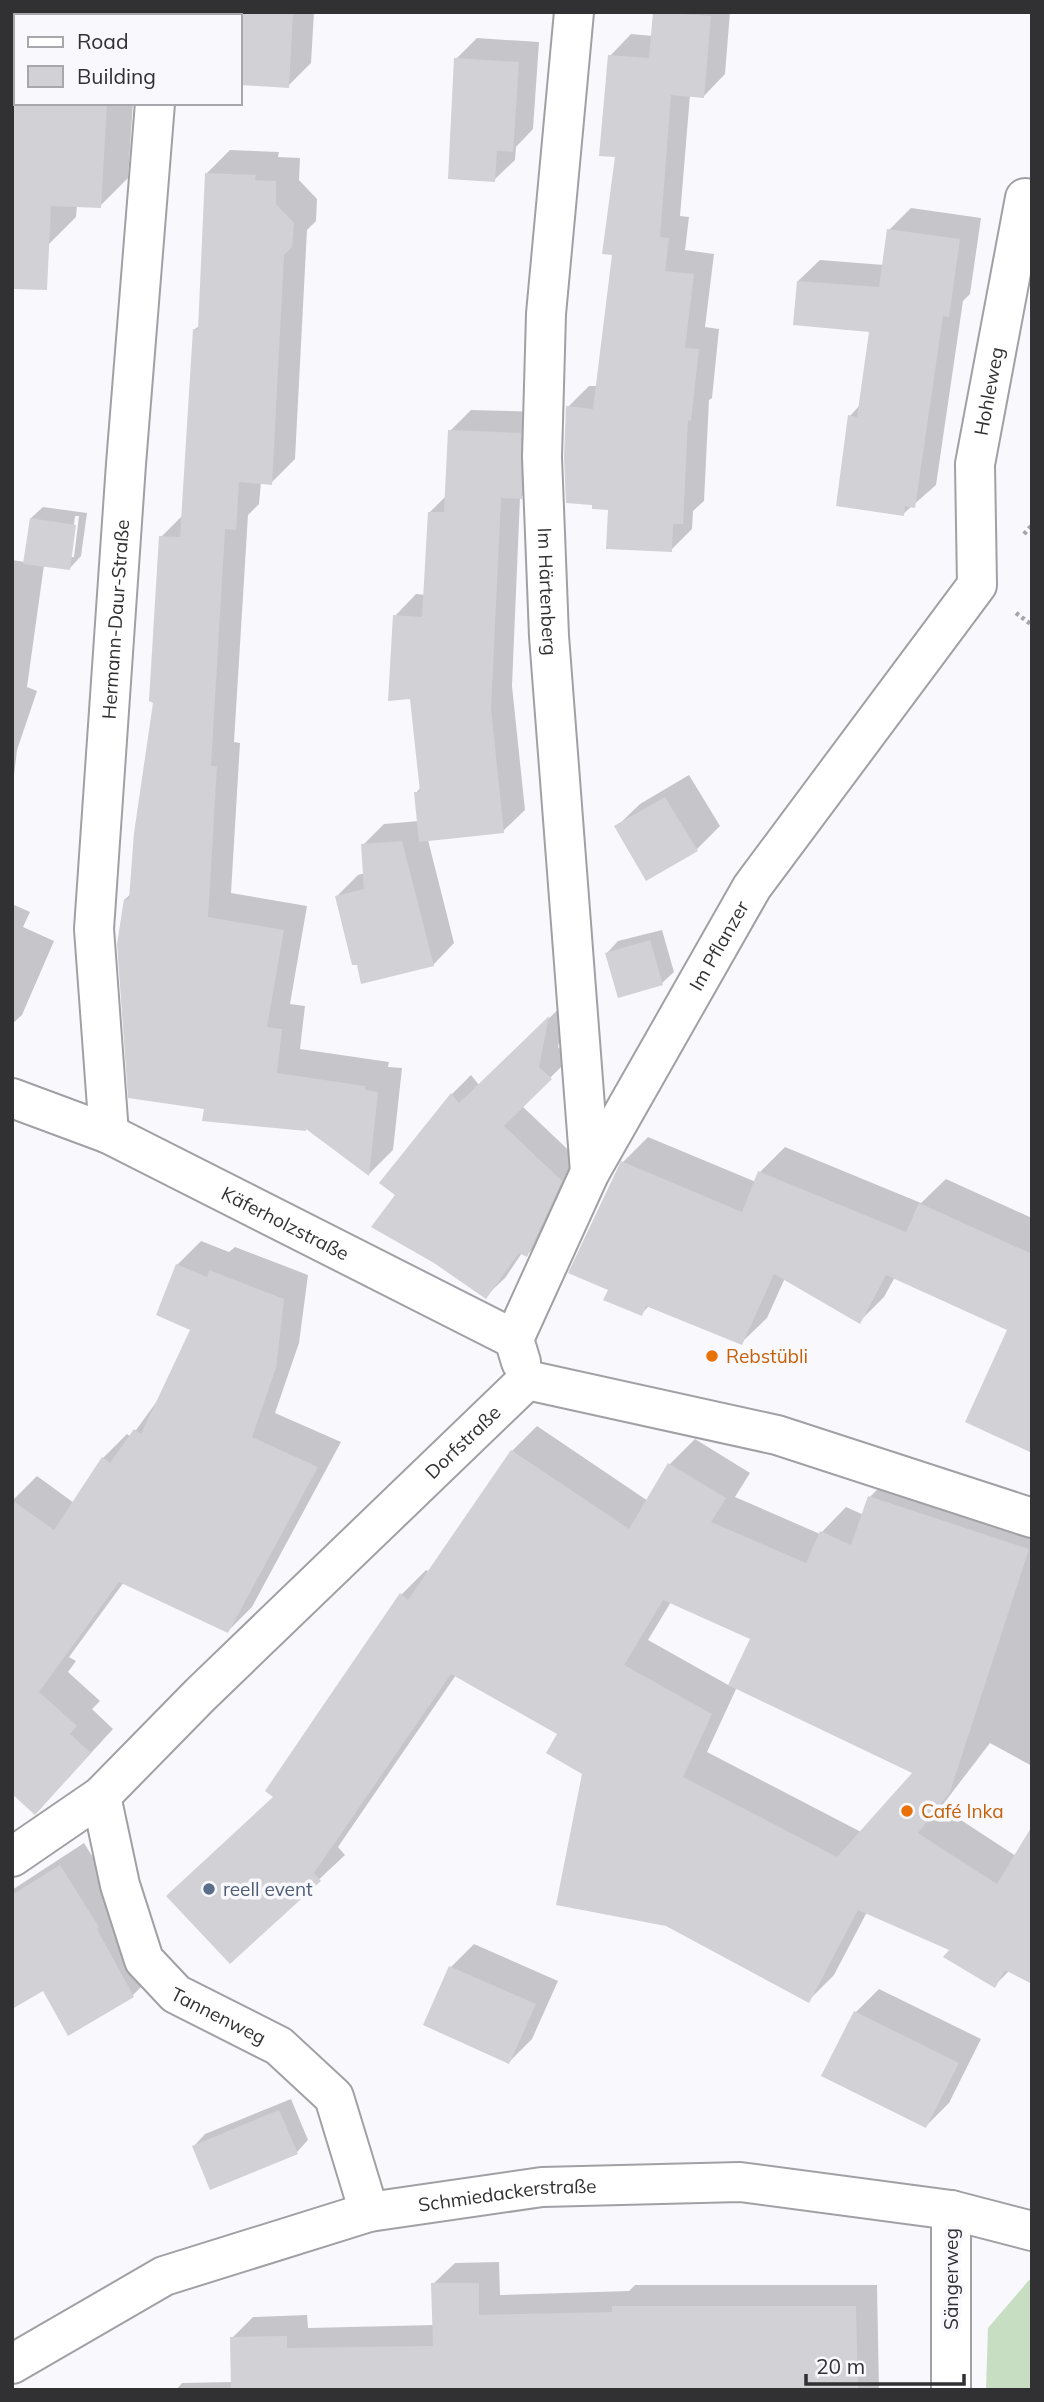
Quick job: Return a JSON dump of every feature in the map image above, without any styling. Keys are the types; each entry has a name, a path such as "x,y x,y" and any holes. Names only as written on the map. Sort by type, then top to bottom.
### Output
{"street":[{"name":"Im Härtenberg","path":"574,12 546,314 542,457 549,636 590,1172"},
{"name":"Hermann-Daur-Straße","path":"109,1134 94,929 125,477 155,105"},
{"name":"Hohleweg","path":"977,585 975,464 1025,198"},
{"name":"Im Pflanzer","path":"514,1339 590,1172 752,887 977,585"},
{"name":"Käferholzstraße","path":"12,1098 109,1134 514,1339"},
{"path":"514,1339 527,1380 777,1434 1032,1518"},
{"name":"Dorfstraße","path":"12,1857 102,1796 201,1694 527,1380"},
{"name":"Tannenweg","path":"102,1796 120,1885 144,1960 176,1994 279,2046 334,2097 369,2212"},
{"name":"Schmiedackerstraße","path":"12,2364 164,2276 369,2212 542,2187 740,2182 950,2210 1032,2231"},
{"name":"Sängerweg","path":"950,2210 951,2390"}],"green space":[{"path":"1029,2280 1032,2280 1032,2390 986,2390 988,2328"}],"building":[{"path":"293,12 289,88 242,85 240,14"},
{"path":"653,12 711,16 704,98 671,95 660,237 669,238 665,271 694,274 685,348 699,349 691,421 688,420 683,524 673,524 672,552 606,549 608,510 592,509 592,505 566,503 564,457 566,406 593,409 612,255 602,254 615,157 599,156 608,55 649,58"},
{"path":"454,58 519,62 513,152 497,151 495,182 448,179"},
{"path":"12,103 107,105 101,208 51,206 47,290 12,289"},
{"path":"205,173 256,175 255,180 276,181 276,204 294,223 292,247 284,255 272,485 239,482 236,530 225,529 211,766 217,766 208,917 284,930 267,1027 282,1029 277,1073 365,1086 365,1090 378,1092 369,1176 306,1129 202,1121 204,1109 128,1098 117,944 124,899 129,899 134,833 153,703 149,701 159,536 180,537 193,329 198,330"},
{"path":"887,229 960,239 949,317 943,316 915,508 905,506 904,516 836,506 848,415 857,417 869,332 793,325 797,281 879,287"},
{"path":"448,430 521,433 522,499 501,498 491,708 504,833 419,842 414,792 420,792 410,699 388,701 393,615 422,617 428,512 444,512"},
{"path":"30,518 76,525 70,570 23,564"},
{"path":"665,797 698,851 646,881 614,826"},
{"path":"402,841 434,966 361,984 357,965 352,965 335,896 364,889 361,844"},
{"path":"650,940 663,985 618,998 605,953"},
{"path":"549,1016 539,1067 552,1079 504,1126 562,1181 527,1257 519,1253 486,1299 434,1263 371,1227 395,1195 379,1183 451,1093 459,1103"},
{"path":"621,1161 742,1212 758,1171 906,1232 919,1203 1032,1254 1032,1453 965,1422 1007,1330 886,1275 860,1324 774,1274 742,1345 646,1306 642,1316 603,1300 608,1290 568,1273"},
{"path":"176,1264 207,1277 209,1270 284,1299 276,1368 252,1437 318,1467 228,1633 119,1582 39,1692 77,1726 70,1734 91,1753 35,1815 12,1794 12,1500 54,1530 102,1457 110,1463 134,1429 141,1434 190,1330 156,1315"},
{"path":"511,1450 629,1529 668,1463 726,1498 711,1522 806,1563 820,1531 851,1545 868,1496 1029,1549 950,1792 918,1833 997,1884 1032,1826 1032,1984 1005,1970 995,1988 943,1957 949,1950 858,1910 809,2003 666,1926 556,1905 582,1774 546,1753 557,1734 451,1674 314,1873 321,1881 230,1964 166,1896 273,1797 265,1791 400,1593 408,1600","holes":["663,1600 750,1639 728,1685 912,1773 837,1857 683,1777 712,1714 624,1665"]},
{"path":"60,1865 99,1927 97,1929 134,1997 68,2036 43,1991 12,2009 12,1895"},
{"path":"449,1966 536,2004 509,2064 423,2025"},
{"path":"854,2011 959,2063 926,2128 821,2076"},
{"path":"279,2110 298,2154 210,2190 192,2146"},
{"path":"431,2283 479,2283 479,2315 612,2312 612,2306 856,2306 858,2390 231,2390 230,2337 287,2336 287,2348 433,2346"}],"place":[{"name":"Rebstübli","path":"712,1356"},
{"name":"Café Inka","path":"907,1811"},
{"name":"reell event","path":"209,1889"}]}
